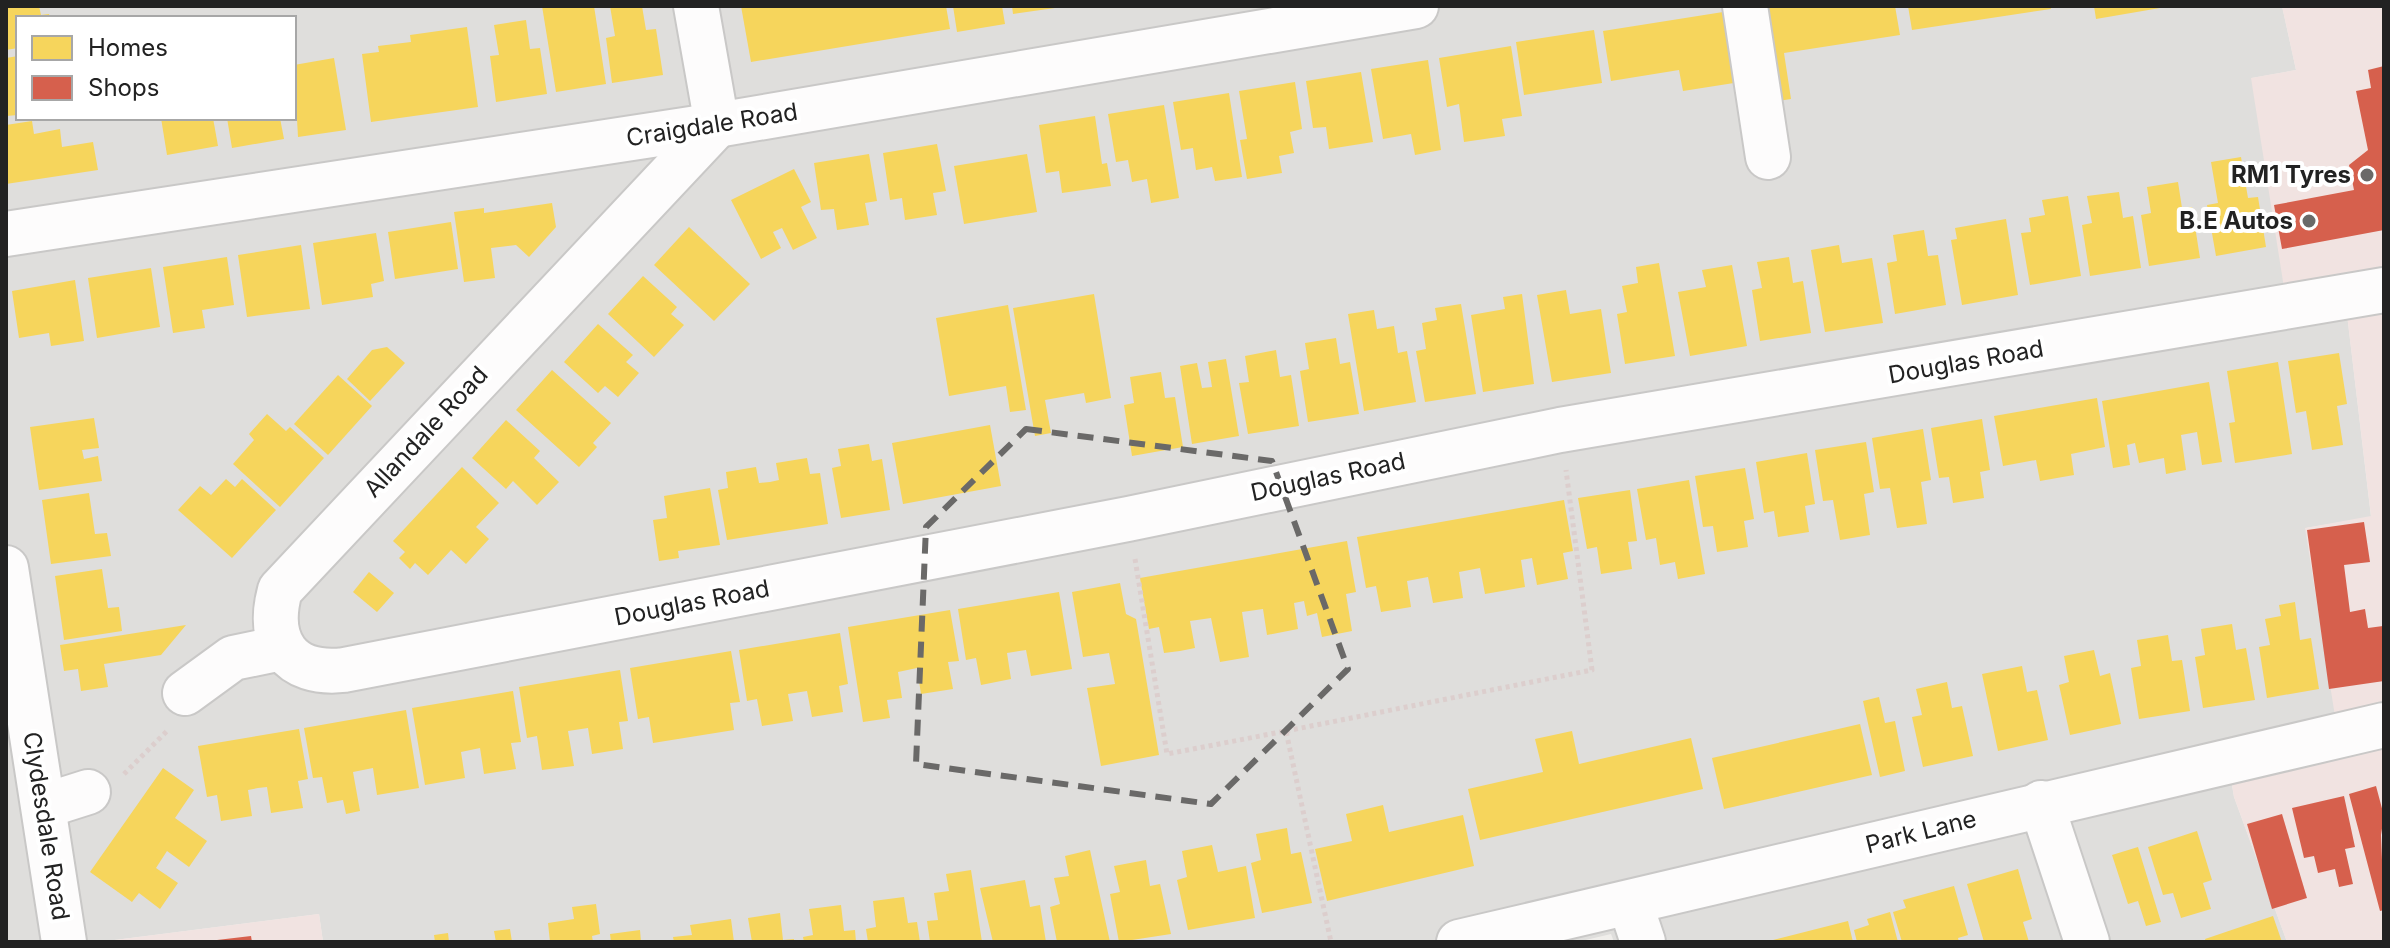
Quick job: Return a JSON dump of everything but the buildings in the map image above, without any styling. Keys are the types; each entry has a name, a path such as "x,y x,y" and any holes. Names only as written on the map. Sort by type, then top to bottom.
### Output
{"street":[{"path":"696,6 717,125"},
{"name":"Craigdale Road","path":"6,234 717,125 1416,6"},
{"path":"1745,6 1768,157"},
{"name":"Allandale Road","path":"282,648 274,612 280,590 294,573 717,125"},
{"name":"Douglas Road","path":"282,648 304,667 323,672 344,670 1128,519 1560,430 2384,290"},
{"name":"Clydesdale Road","path":"6,568 70,798 64,942"},
{"path":"185,693 233,658 282,648"},
{"name":"Park Lane","path":"1459,942 1636,922 2041,803 2384,725"},
{"path":"2041,803 2087,942"}],"path":[{"path":"1128,519 1167,754 1592,670 1560,430"},
{"path":"70,798 100,798 173,725 185,693"},
{"path":"1286,731 1331,942"}],"highlighted area":[{"path":"1026,429 1272,461 1348,669 1211,804 916,764 926,527"}],"shaded area":[{"path":"6,6 2282,6 2296,70 2252,78 2345,297 2371,517 2306,528 2339,736 2228,761 2234,797 2287,942 1614,942 1611,934 1577,942 323,942 319,914 99,942 6,942"},
{"path":"2282,6 2384,6 2384,942 2287,942 2234,797 2228,761 2338,735 2305,528 2371,516 2345,298 2287,307 2251,78 2296,70"},
{"path":"319,914 323,942 99,942"}],"place":[{"name":"RM1 Tyres","path":"2367,175"},
{"name":"B.E Autos","path":"2309,221"}]}
